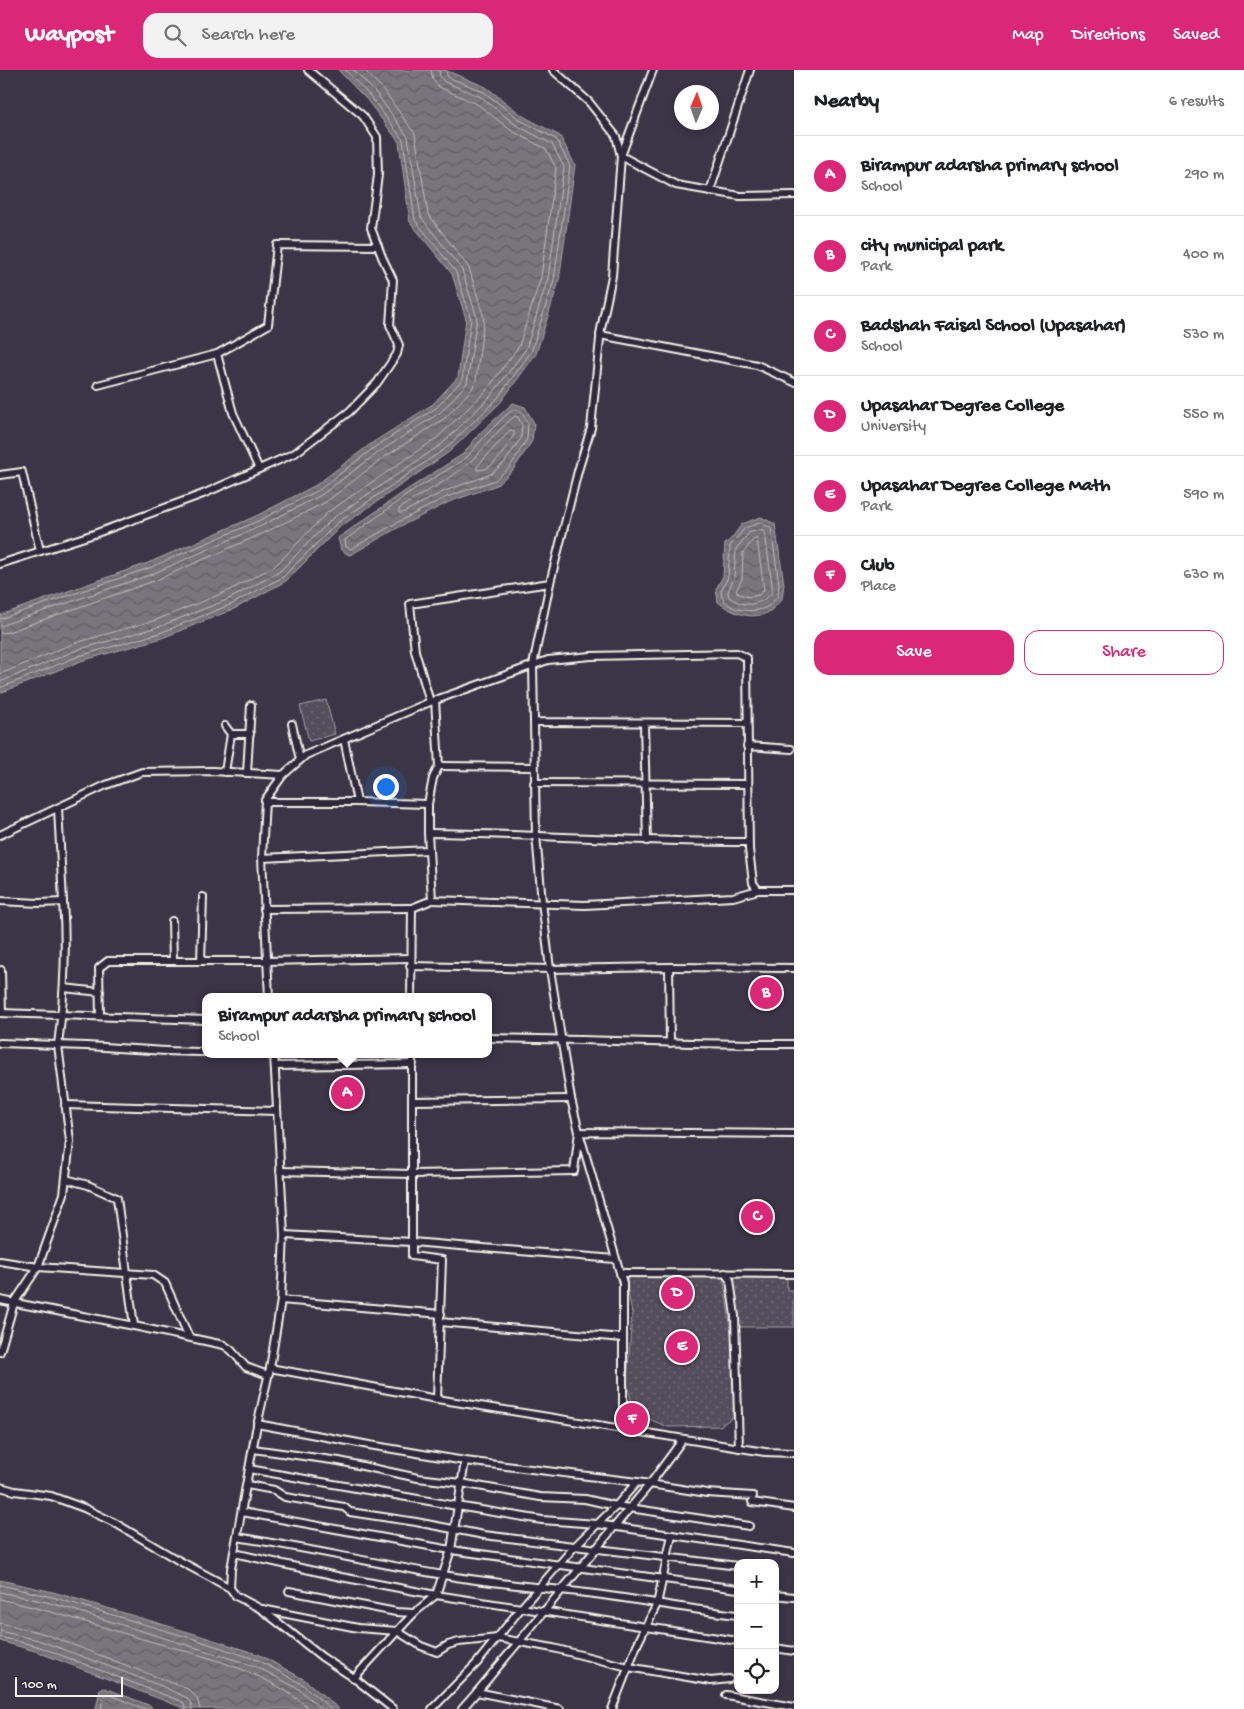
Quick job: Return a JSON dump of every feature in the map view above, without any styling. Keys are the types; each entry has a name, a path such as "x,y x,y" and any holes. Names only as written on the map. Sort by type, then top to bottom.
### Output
{"street":[{"path":"0,564 94,534 203,494 295,453 350,411 378,383 397,354 400,344 390,325 393,280 372,228 378,175 377,137 363,116 308,70"},
{"path":"553,70 589,102 611,129 616,136 621,156 676,185 740,196 794,195"},
{"path":"623,1429 622,1282 571,1099 550,969 542,902 534,783 533,665 550,583 590,428 600,335 612,276 621,156 653,70"},
{"path":"710,191 750,70"},
{"path":"98,385 217,354 268,325 278,245 378,246"},
{"path":"600,335 757,365 794,382"},
{"path":"217,354 233,413 259,469"},
{"path":"0,475 22,472 40,551"},
{"path":"432,900 428,804 433,778 439,766 432,701 415,652 410,604 550,583"},
{"path":"269,993 262,858 265,802 283,775 306,755 432,701 548,660 591,656 738,654 747,658 748,842 753,883 758,890"},
{"path":"247,773 251,705"},
{"path":"534,722 748,723"},
{"path":"292,724 300,760"},
{"path":"644,724 646,841"},
{"path":"225,726 230,734 225,772"},
{"path":"230,734 250,734"},
{"path":"344,739 357,802"},
{"path":"747,746 792,749"},
{"path":"439,766 534,767"},
{"path":"0,835 106,785 142,772 225,772 283,775"},
{"path":"534,783 748,784"},
{"path":"265,802 428,804"},
{"path":"0,1352 14,1303 38,1267 64,1194 66,1179 70,1141 58,1045 64,988 65,921 58,808"},
{"path":"428,833 536,835 646,841 748,842"},
{"path":"262,858 429,850"},
{"path":"264,909 412,908 432,900 542,902 585,905 734,897 758,890 794,890"},
{"path":"201,962 203,897"},
{"path":"0,901 63,902"},
{"path":"411,993 412,908"},
{"path":"172,921 173,961"},
{"path":"100,1016 99,968 108,961 201,962 410,958"},
{"path":"410,966 550,969 669,967 794,968"},
{"path":"669,967 670,1043"},
{"path":"1,970 1,1013 202,1020"},
{"path":"64,988 100,992"},
{"path":"492,1038 561,1038 612,1042 794,1044"},
{"path":"0,1043 202,1052"},
{"path":"230,1588 234,1553 257,1424 270,1368 281,1300 284,1235 274,1058"},
{"path":"412,1058 412,1256 442,1260 437,1399"},
{"path":"275,1066 413,1064"},
{"path":"413,1101 571,1099"},
{"path":"65,1105 277,1111"},
{"path":"579,1132 794,1134"},
{"path":"280,1171 413,1174 574,1171 579,1132"},
{"path":"66,1179 88,1185 117,1198 134,1326"},
{"path":"284,1235 412,1242 615,1259"},
{"path":"0,1261 38,1267 153,1275 164,1283 189,1337"},
{"path":"620,1273 794,1274"},
{"path":"725,1273 730,1280 735,1316 739,1448"},
{"path":"0,1300 224,1344 246,1367 268,1375"},
{"path":"281,1300 441,1314"},
{"path":"440,1322 623,1338"},
{"path":"270,1368 437,1399 683,1439 765,1452 794,1453"},
{"path":"257,1424 369,1446 465,1461 637,1482 752,1499 794,1508"},
{"path":"462,1709 650,1484 683,1439"},
{"path":"253,1449 540,1497 585,1499 616,1506 749,1526"},
{"path":"354,1678 414,1613 436,1594 451,1550 465,1461"},
{"path":"249,1469 542,1520 597,1524 794,1553"},
{"path":"432,1709 477,1663 575,1546 616,1506 637,1482"},
{"path":"247,1485 274,1490 285,1497 344,1507 350,1512 484,1535 734,1566"},
{"path":"0,1487 51,1496 84,1508 230,1588 236,1596 261,1609 393,1709"},
{"path":"242,1512 451,1550 734,1588"},
{"path":"612,1709 637,1645 657,1604 672,1535"},
{"path":"237,1537 312,1549 444,1575 734,1615"},
{"path":"234,1553 341,1578 734,1640"},
{"path":"289,1591 396,1612 414,1613"},
{"path":"779,1595 794,1597"},
{"path":"261,1609 358,1628 397,1631 420,1646 437,1652 448,1645 459,1642 498,1638 553,1648 628,1668 711,1681 729,1679"},
{"path":"779,1649 794,1651"},
{"path":"477,1692 560,1709"},
{"path":"726,1694 794,1707"}],"shaded area":[{"path":"326,700 335,734 309,741 300,706"},
{"path":"787,1274 787,1290 794,1290 794,1327 738,1327 732,1276"},
{"path":"625,1276 723,1276 734,1364 735,1382 732,1418 720,1426 668,1427 651,1420 632,1403 627,1383 632,1313"}],"water":[{"path":"338,70 445,70 486,87 523,116 560,136 575,165 559,281 536,354 500,403 449,452 340,527 286,581 234,609 162,638 81,661 0,693 0,615 148,563 256,516 316,485 372,443 433,404 458,377 466,319 452,274 410,222 399,142 367,100"},
{"path":"513,403 525,407 534,423 532,441 513,470 497,485 449,502 401,526 352,554 349,555 341,550 338,538 408,489 463,454 481,432"},
{"path":"761,517 775,524 784,584 782,599 767,613 754,616 735,612 718,602 716,589 723,576 725,544 742,524"},
{"path":"0,1580 53,1592 260,1655 305,1680 339,1709 186,1709 35,1651 0,1641"},
{"path":"105,1688 151,1706 152,1709 96,1709 100,1689"}],"place":[{"name":"city municipal park","path":"766,993"},
{"name":"Birampur adarsha primary school","path":"347,1093"},
{"name":"Badshah Faisal School (Upasahar)","path":"757,1217"},
{"name":"Upasahar Degree College","path":"677,1293"},
{"name":"Upasahar Degree College Math","path":"682,1347"},
{"name":"Club","path":"632,1419"}]}
